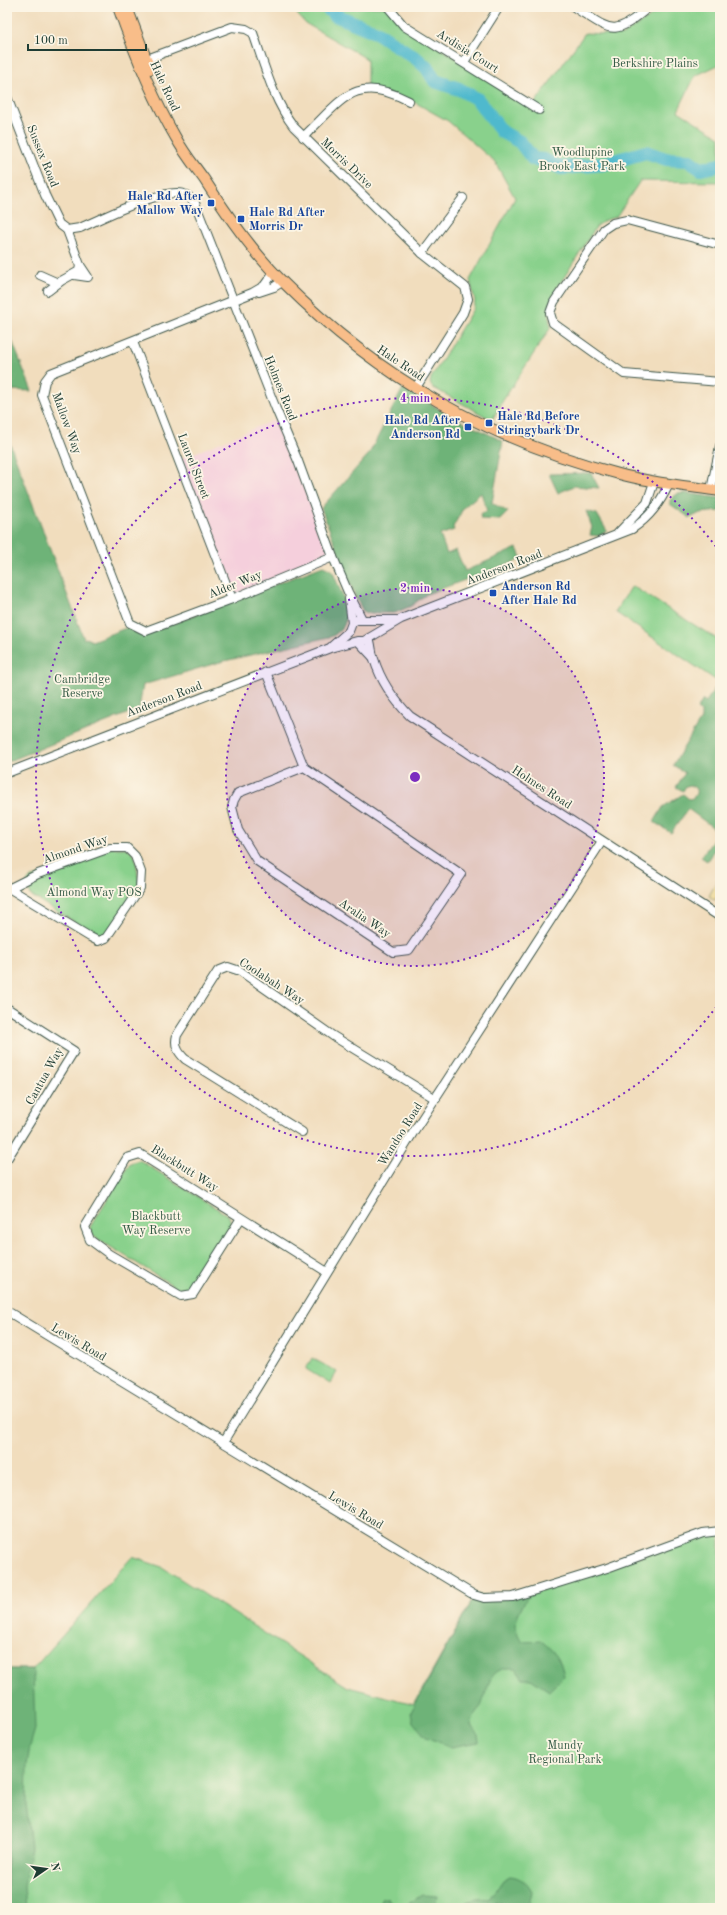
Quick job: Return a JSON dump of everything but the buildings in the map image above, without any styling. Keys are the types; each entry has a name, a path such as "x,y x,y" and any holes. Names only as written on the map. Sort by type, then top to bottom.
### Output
{"main road":[{"name":"Hale Road","path":"118,7 142,61 190,150 199,172 222,207 282,282 351,344 415,388 458,414 530,446 618,474 654,482 715,490"},
{"name":"Hale Road","path":"127,7 142,61"}],"street":[{"name":"Ardisia Court","path":"388,7 404,26 539,110"},
{"path":"464,62 499,7"},
{"path":"574,7 604,26 616,29 629,24 649,7"},
{"name":"Morris Drive","path":"142,61 232,27 253,33 274,91 286,117 303,137 422,253 465,286 468,299 463,313 415,388"},
{"path":"303,137 344,97 354,92 376,88 394,93 408,101"},
{"name":"Sussex Road","path":"7,97 59,224 68,230"},
{"name":"Holmes Road","path":"68,230 80,228 156,197 178,192 187,195 195,203 298,461 333,557 348,592 363,620"},
{"path":"422,253 463,198"},
{"path":"720,245 626,220 613,223 604,229 554,302 550,313 553,323 624,374 720,382"},
{"path":"48,292 58,283 79,271 80,265 68,230"},
{"name":"Mallow Way","path":"146,631 130,623 42,395 45,381 51,374 252,293 264,286 274,272"},
{"path":"40,275 58,283"},
{"name":"Mallow Way","path":"252,293 274,287 282,282"},
{"name":"Laurel Street","path":"133,342 232,599"},
{"path":"715,490 720,446"},
{"name":"Anderson Road","path":"616,535 647,503 654,482"},
{"name":"Anderson Road","path":"7,773 266,672 330,648 369,637 401,619 632,530 646,519 660,502 669,484"},
{"name":"Alder Way","path":"146,631 232,599 333,557"},
{"name":"Holmes Road","path":"348,592 351,627"},
{"name":"Anderson Road","path":"330,648 356,620 401,619"},
{"path":"363,620 371,627 369,637"},
{"path":"351,627 352,638 358,641"},
{"name":"Holmes Road","path":"369,637 373,657 386,688 398,704 410,716 720,918"},
{"name":"Holmes Road","path":"358,641 373,657"},
{"path":"266,672 304,767"},
{"name":"Aralia Way","path":"304,767 461,874 410,950 393,952 257,861 238,830 232,807 238,793 304,767"},
{"name":"Wandoo Road","path":"223,1443 436,1099 602,840"},
{"name":"Almond Way","path":"110,848 127,848 135,856 141,872 140,888 106,938 98,941 8,887 38,874 110,848"},
{"name":"Coolabah Way","path":"302,1132 185,1060 176,1048 175,1042 177,1035 218,971 228,967 240,971 334,1036 436,1099"},
{"name":"Cantua Way","path":"7,1008 74,1051 7,1159"},
{"name":"Blackbutt Way","path":"241,1218 192,1294 181,1296 109,1254 90,1240 85,1227 127,1158 140,1154 328,1272"},
{"name":"Lewis Road","path":"7,1311 474,1595 484,1598 513,1597 607,1568 703,1533 720,1531"}],"shaded area":[{"path":"279,418 333,557 232,599 178,460"}],"green space":[{"path":"291,7 387,7 404,26 533,106 585,33 622,35 665,7 720,7 720,64 695,76 678,111 720,137 720,182 640,181 616,217 605,220 596,227 556,290 549,308 551,327 492,420 432,387 430,383 431,378 473,309 475,301 470,280 515,198 495,162 448,121 416,103 367,89 367,59 305,23"},
{"path":"11,338 32,391 7,390 7,339"},
{"path":"403,388 453,417 503,441 492,503 508,512 500,520 481,519 480,514 487,511 481,493 464,507 453,527 454,530 440,535 447,554 456,550 465,571 517,548 522,559 427,594 411,606 395,613 364,613 356,598 321,508 369,454"},
{"name":"Cambridge Reserve","path":"7,436 84,639 86,638 92,641 131,626 146,634 323,566 332,570 342,595 346,609 345,622 343,626 333,636 220,662 143,685 139,709 7,762"},
{"path":"591,473 599,488 574,486 558,493 549,474"},
{"path":"684,493 720,498 720,511 700,513 690,518 670,504 670,500 677,494"},
{"path":"586,511 597,514 607,531 598,536 590,535 592,527"},
{"path":"632,586 720,641 720,683 615,612"},
{"path":"719,682 720,841 707,861 701,857 719,832 688,809 671,833 654,822 663,807 683,794 689,799 693,798 696,794 696,789 691,785 686,786 683,791 676,787 685,773 673,765 701,719 701,713 697,709 703,700 706,702"},
{"name":"Almond Way POS","path":"110,848 127,848 135,856 140,888 108,933 96,935 30,895 27,883 29,879"},
{"name":"Blackbutt Way Reserve","path":"139,1160 229,1216 231,1225 191,1289 182,1291 93,1236 90,1227 130,1163"},
{"path":"312,1358 337,1372 330,1384 306,1369"},
{"name":"Mundy Regional Park","path":"720,1531 720,1908 7,1908 7,1669 33,1669 132,1557 162,1567 348,1687 414,1704 474,1595 513,1597"},
{"path":"531,1591 516,1621 518,1634 522,1641 540,1640 549,1648 559,1660 564,1676 549,1691 531,1679 523,1679 515,1668 500,1670 491,1678 471,1726 478,1735 479,1742 451,1747 426,1737 413,1722 411,1712 474,1595 484,1598"},
{"path":"7,1669 33,1669 35,1729 27,1765 26,1803 31,1848 24,1886 26,1908 7,1908"},
{"path":"510,1876 520,1879 526,1883 532,1892 529,1903 511,1908 496,1901 496,1905 491,1908 465,1908 463,1905 472,1900 490,1899 503,1880"},
{"path":"422,1895 437,1896 435,1908 377,1908 382,1898 388,1898 393,1905 401,1906 408,1904"}],"sand":[{"path":"720,875 720,893 715,900 709,896"}],"waterway":[{"path":"326,7 335,15 376,32 417,59 427,68 435,81 459,89 477,99 502,132 520,142 533,159 544,160 561,168 603,164 646,152 666,159 688,160 701,169 720,165"}],"place":[{"name":"Hale Rd After Mallow Way","path":"211,203"},
{"name":"Hale Rd After Morris Dr","path":"241,219"},
{"name":"Hale Rd Before Stringybark Dr","path":"489,423"},
{"name":"Hale Rd After Anderson Rd","path":"468,427"},
{"name":"Anderson Rd After Hale Rd","path":"493,593"}],"park label":[{"name":"Berkshire Plains","path":"655,63"},
{"name":"Woodlupine Brook East Park","path":"582,159"}]}
